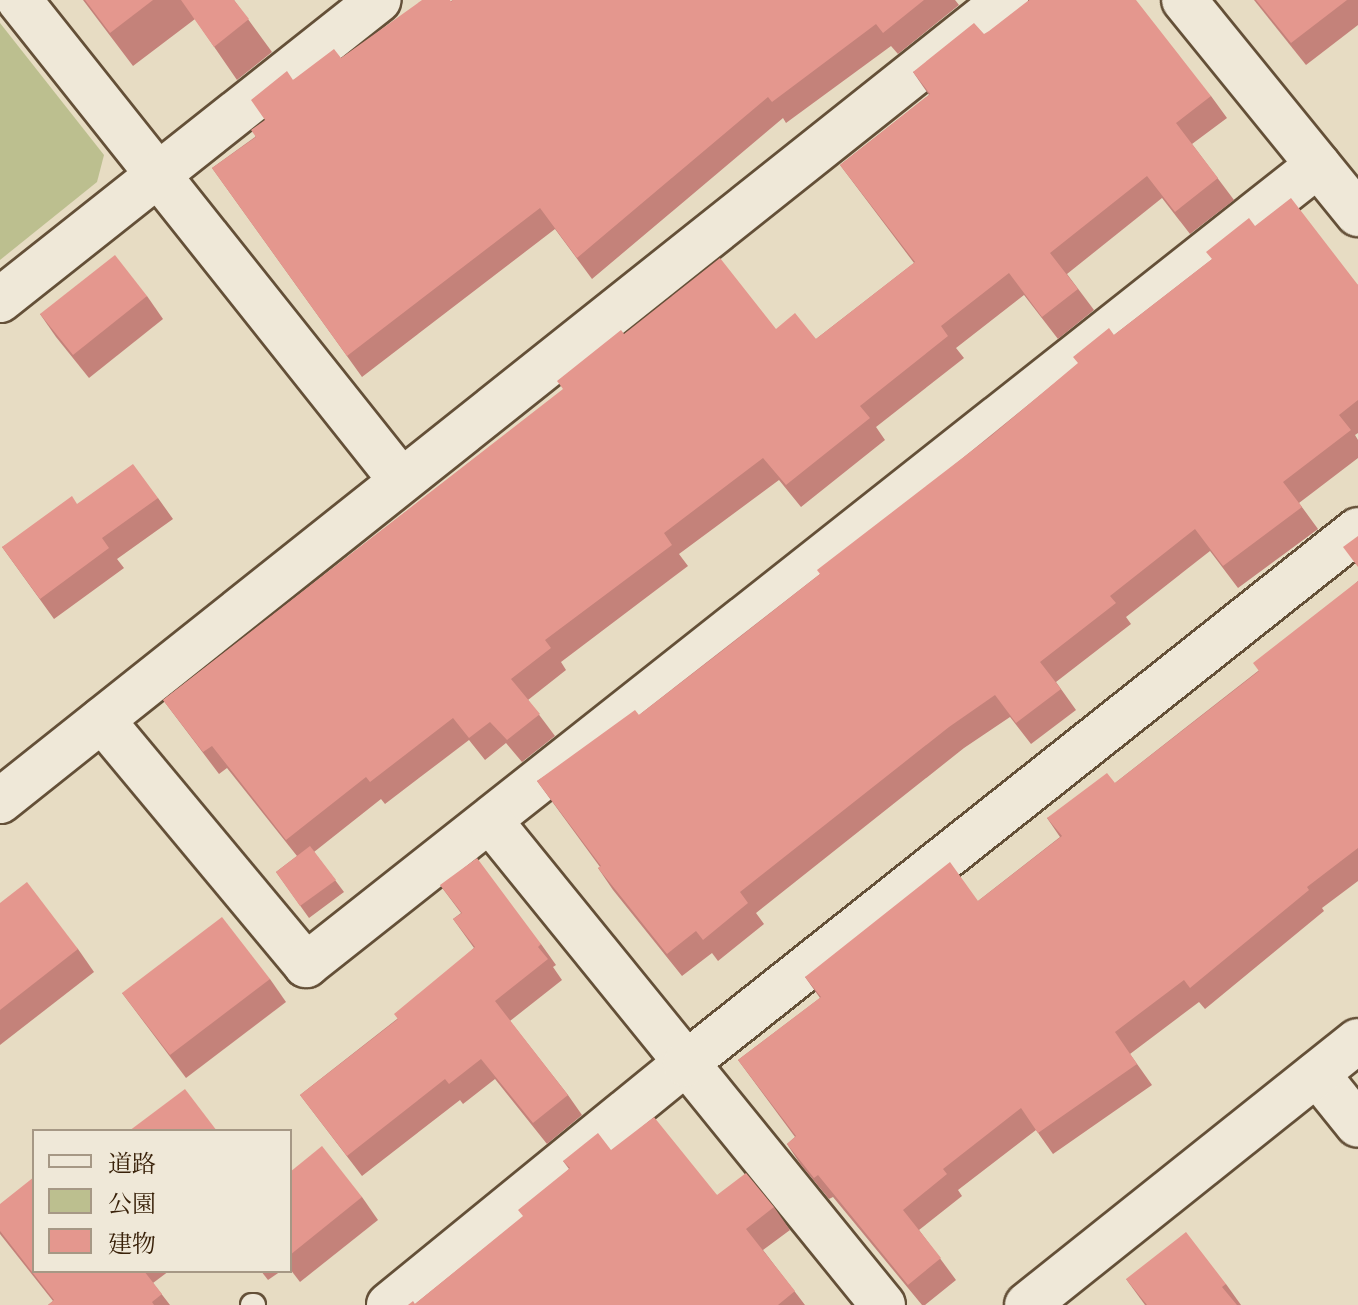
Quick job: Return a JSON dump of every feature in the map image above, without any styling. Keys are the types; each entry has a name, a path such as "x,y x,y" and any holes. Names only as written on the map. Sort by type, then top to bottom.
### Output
{"street":[{"path":"19,0 400,479"},
{"path":"0,300 378,0"},
{"path":"0,801 400,479 1006,0"},
{"path":"1184,0 1358,214"},
{"path":"102,720 306,965 491,822 1318,165"},
{"path":"389,1305 685,1064 1358,530"},
{"path":"491,822 883,1305"},
{"path":"1048,1299 1358,1041"},
{"path":"1317,1074 1358,1125"}],"green space":[{"path":"0,23 104,155 97,182 0,260"}],"building":[{"path":"85,0 153,0 110,33"},
{"path":"181,0 234,0 249,19 214,47"},
{"path":"422,0 924,0 883,33 876,24 772,102 768,97 577,258 540,208 347,356 212,168 256,137 251,130 265,120 251,100 287,71 293,80 334,49 341,58"},
{"path":"1029,0 1136,0 1211,96 1176,123 1218,178 1175,212 1147,176 1050,253 1078,289 1042,317 1009,273 941,326 948,336 860,406 870,418 786,485 763,458 664,533 672,545 545,640 551,648 511,679 540,714 507,740 490,722 469,738 453,718 370,782 366,777 286,840 212,746 203,752 163,700 563,389 557,381 621,330 624,334 720,258 776,329 795,313 816,339 915,262 840,165 930,94 913,72 974,23 984,34"},
{"path":"1256,0 1347,0 1291,43"},
{"path":"1291,198 1358,285 1358,400 1339,415 1351,430 1283,482 1302,507 1223,566 1195,529 1110,596 1116,603 1040,662 1061,689 1016,723 995,695 949,727 740,892 748,903 703,940 696,931 667,954 598,868 601,866 537,781 635,710 639,715 722,651 820,574 817,570 991,436 1078,363 1073,357 1109,328 1114,335 1212,259 1206,252 1249,218 1255,226"},
{"path":"115,255 147,296 73,355 40,314"},
{"path":"133,464 158,498 102,538 109,548 40,599 2,547 72,496 77,504"},
{"path":"1358,536 1358,567 1343,547"},
{"path":"1358,581 1358,848 1307,887 1309,890 1190,988 1184,980 1115,1032 1137,1064 1038,1133 1021,1108 943,1169 947,1174 903,1210 941,1258 908,1285 818,1175 814,1178 787,1144 796,1136 738,1060 821,997 805,977 950,862 978,901 1062,836 1047,818 1107,773 1115,783 1259,671 1253,663"},
{"path":"310,846 336,880 300,906 276,872"},
{"path":"477,858 541,944 538,947 548,959 495,1001 568,1095 533,1123 481,1059 449,1084 445,1079 347,1156 300,1095 398,1019 394,1014 475,947 453,919 462,913 440,885"},
{"path":"27,882 78,949 0,1010 0,903"},
{"path":"222,917 270,979 170,1055 122,993"},
{"path":"185,1089 215,1129 132,1129"},
{"path":"654,1117 717,1195 746,1173 774,1207 746,1229 795,1291 778,1305 408,1305 413,1301 415,1304 523,1216 518,1210 570,1168 563,1161 598,1133 611,1150"},
{"path":"322,1146 362,1197 292,1253 292,1170"},
{"path":"32,1179 32,1272 0,1231 0,1204"},
{"path":"1186,1232 1226,1284 1222,1287 1237,1305 1147,1305 1126,1279"},
{"path":"33,1273 146,1273 162,1294 152,1302 154,1305 48,1305 54,1300"}]}
